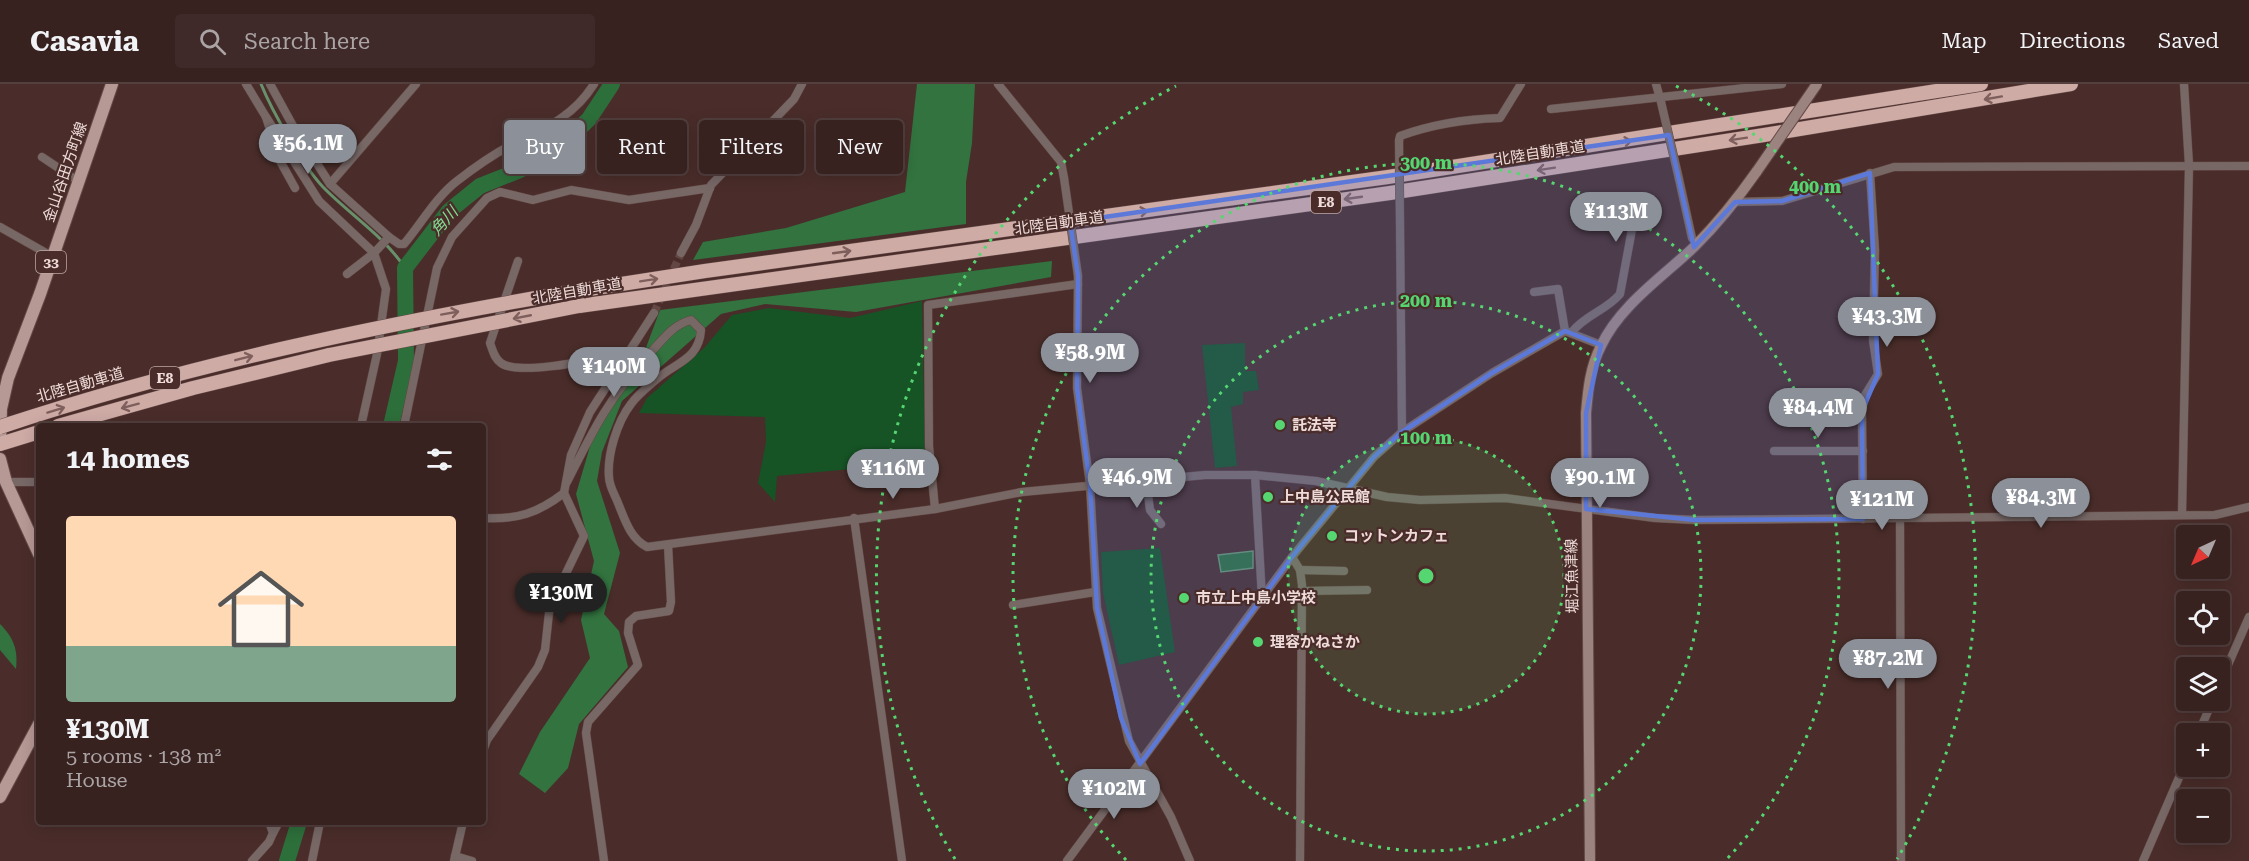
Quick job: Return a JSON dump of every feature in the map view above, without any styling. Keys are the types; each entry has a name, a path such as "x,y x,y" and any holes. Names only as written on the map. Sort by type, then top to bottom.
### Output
{"highway":[{"name":"北陸自動車道","path":"0,427 190,371 300,344 436,315 705,271 1400,175 1982,84"},
{"name":"北陸自動車道","path":"69,423 193,388 329,355 579,306 1390,193 1764,135 2071,84"},
{"path":"0,443 36,433"}],"main road":[{"name":"金山谷田方町線","path":"0,443 1,409 8,378 112,84"},
{"name":"堀江魚津線","path":"1590,861 1586,413 1589,387 1601,345 1636,301 1697,244 1735,202 1817,84"},
{"path":"0,459 3,482 36,548"},
{"path":"0,796 36,729"}],"street":[{"path":"246,84 319,201 374,252 386,289 377,354 362,423"},
{"path":"270,84 292,126 330,184 399,244 404,244 445,191 457,181 515,143 537,135 554,123 578,105 594,84"},
{"path":"330,184 416,84"},
{"path":"681,253 696,225 710,188 794,99 802,84"},
{"path":"998,84 1061,162 1078,280 1077,388 1090,485 1095,592 1122,718 1140,764 1170,817 1190,861"},
{"path":"1402,432 1400,136 1425,127 1464,119 1500,118 1521,84"},
{"path":"1656,84 1692,238 1697,244"},
{"path":"1551,109 1660,100 1782,84"},
{"path":"2182,514 2189,165 2184,84"},
{"path":"266,117 279,159 295,188"},
{"path":"42,157 78,181"},
{"path":"1735,202 1782,201 1894,167 2249,166"},
{"path":"1863,519 1865,396 1878,374 1873,340 1875,250 1870,173"},
{"path":"406,423 437,268 452,237 486,198 500,192 533,200 572,190 628,200 710,188"},
{"path":"1067,861 1292,557 1374,457 1402,432 1492,374 1569,331 1615,301 1620,294 1638,197"},
{"path":"0,226 52,256"},
{"path":"347,274 389,237"},
{"path":"518,261 490,343 494,355 502,364 515,369 550,366 629,353"},
{"path":"935,508 929,446 928,305 1078,280"},
{"path":"1534,292 1558,289 1569,331"},
{"path":"486,518 528,514 545,508 564,493 572,455 590,412 654,313"},
{"path":"567,482 590,434 624,381 677,324 691,320 701,330 700,344 688,357 659,377 630,404 615,436 608,467 609,480 636,542 647,547 935,508 1022,492 1205,475 1255,475 1316,481 1387,497 1420,500 1504,498 1695,520 2215,515 2249,507"},
{"path":"1569,331 1601,345"},
{"path":"1774,451 1863,451"},
{"path":"1255,475 1262,598"},
{"path":"1146,480 1150,510 1161,524"},
{"path":"3,482 36,482"},
{"path":"486,743 538,667 545,650 549,613 584,536 564,493"},
{"path":"854,518 902,861"},
{"path":"1900,518 1901,861"},
{"path":"604,861 586,733 588,722 638,665 628,633 629,622 636,616 669,610 672,602 668,545"},
{"path":"1292,557 1300,570 1301,591 1300,861"},
{"path":"1300,570 1344,571"},
{"path":"1301,591 1367,590"},
{"path":"1013,605 1095,592"},
{"path":"2230,660 2249,617"},
{"path":"2143,861 2179,777"},
{"path":"270,825 273,832"},
{"path":"252,861 269,842 277,825"},
{"path":"312,861 319,825"},
{"path":"462,825 454,859 472,861"}],"highlighted area":[{"path":"1669,135 1694,247 1735,202 1782,201 1870,173 1878,374 1862,411 1863,519 1695,520 1586,509 1586,413 1601,345 1572,332 1565,331 1492,373 1402,432 1374,457 1292,557 1140,764 1121,718 1097,608 1090,485 1077,388 1078,276 1070,222"}],"shaded area":[{"path":"917,84 975,84 972,143 966,182 966,224 693,260 703,242 786,228 905,192"},
{"path":"1052,261 1051,277 856,312 765,304 721,314 622,401 602,452 597,481 620,553 604,614 619,631 628,667 579,724 568,768 545,793 519,774 540,732 590,658 581,620 594,561 576,494 591,443 644,353 660,310"},
{"path":"922,301 925,462 777,476 775,502 758,483 766,442 765,417 639,413 647,398 704,348 732,315 769,308 850,318"},
{"path":"1245,343 1245,371 1256,371 1259,390 1243,392 1243,404 1231,407 1237,466 1215,468 1202,345"},
{"path":"1160,548 1175,652 1119,665 1103,593 1101,552"},
{"path":"1253,551 1253,568 1221,572 1218,555"},
{"path":"0,624 9,634 14,645 16,669 0,650"}],"waterway":[{"path":"261,84 289,138 315,178 387,246 405,268"},
{"name":"角川","path":"392,423 406,361 405,268 449,211 480,186 520,170 565,142 589,119 612,84"},
{"name":"角川","path":"287,861 298,825"}],"tunnel":[{"path":"654,313 681,253"}],"place":[{"name":"託法寺","path":"1280,425"},
{"name":"上中島公民館","path":"1268,497"},
{"name":"コットンカフェ","path":"1332,536"},
{"name":"市立上中島小学校","path":"1184,598"},
{"name":"理容かねさか","path":"1258,642"}]}
